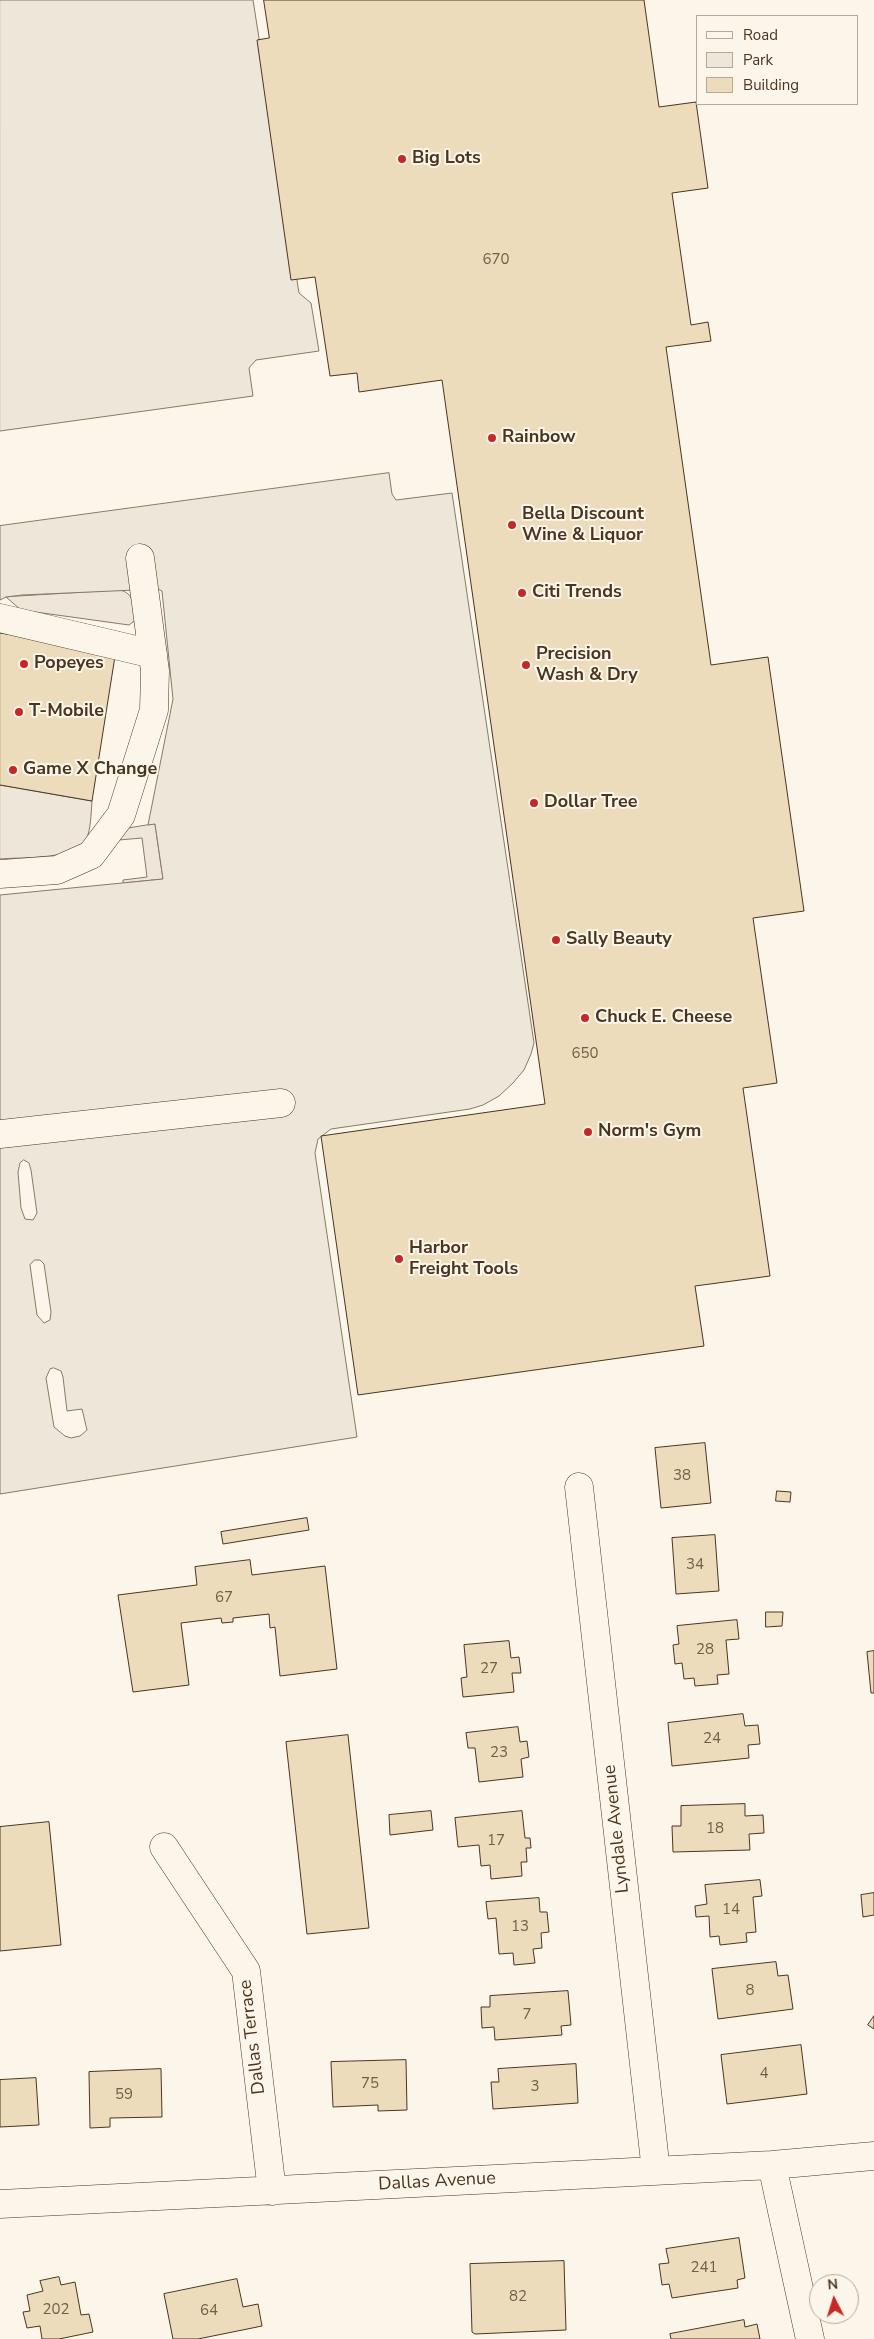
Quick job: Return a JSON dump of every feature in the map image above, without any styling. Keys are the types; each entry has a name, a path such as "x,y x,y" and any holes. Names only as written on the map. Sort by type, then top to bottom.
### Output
{"street":[{"path":"0,874 57,870 91,855 121,815 154,710 155,671 140,558"},
{"path":"0,618 153,654"},
{"path":"0,1134 280,1103"},
{"name":"Lyndale Avenue","path":"579,1487 656,2171"},
{"name":"Dallas Terrace","path":"164,1847 246,1971 272,2191"},
{"name":"Dallas Avenue","path":"0,2204 772,2165 874,2156"},
{"path":"772,2165 810,2339"}],"green space":[{"path":"120,590 131,597 134,605 137,619 129,625 21,610 6,597"},
{"path":"0,785 92,801 90,826 86,840 81,846 72,851 60,854 0,859"},
{"path":"155,824 163,879 123,883 123,880 147,877 142,838 119,840 118,830"}],"shaded area":[{"path":"0,0 253,0 299,293 311,303 319,351 256,360 249,368 253,396 0,431"},
{"path":"389,473 392,494 396,500 452,493 534,1043 524,1070 499,1096 483,1105 470,1109 331,1129 318,1139 315,1153 357,1437 0,1494 0,895 163,879 155,824 148,825 173,699 162,591 158,589 22,595 6,597 0,600 0,526","holes":["24,1160 29,1163 31,1170 37,1213 33,1220 25,1219 21,1208 18,1172 20,1163","35,1260 40,1260 44,1264 51,1312 50,1320 44,1323 37,1315 30,1265","54,1368 61,1371 67,1411 82,1409 87,1430 80,1436 71,1438 65,1436 54,1427 46,1378 50,1369"]}],"building":[{"path":"264,0 644,0 659,107 696,102 708,188 672,193 691,325 708,322 711,341 666,347 711,665 768,657 804,911 753,918 777,1083 743,1088 770,1276 695,1286 704,1346 358,1395 321,1136 545,1104 442,380 359,392 357,373 330,376 315,277 291,280 257,40 269,38"},
{"path":"0,633 116,650 92,801 0,785"},
{"path":"705,1443 711,1503 661,1508 655,1448"},
{"path":"777,1491 791,1492 790,1502 776,1501"},
{"path":"307,1518 309,1530 223,1544 221,1532"},
{"path":"715,1535 719,1591 676,1594 672,1538"},
{"path":"250,1560 252,1575 325,1566 337,1669 280,1676 275,1627 270,1628 269,1614 233,1618 233,1622 222,1623 221,1618 181,1623 189,1685 133,1692 118,1595 197,1585 195,1567"},
{"path":"766,1612 783,1612 782,1626 766,1627"},
{"path":"737,1620 739,1639 726,1640 729,1674 717,1675 718,1684 695,1686 694,1678 684,1679 682,1663 675,1664 673,1645 679,1644 677,1626"},
{"path":"509,1641 511,1658 519,1657 521,1673 512,1673 514,1692 463,1697 461,1678 467,1677 464,1645"},
{"path":"874,1651 874,1693 871,1693 867,1652"},
{"path":"743,1714 745,1726 758,1725 760,1744 748,1745 749,1758 672,1766 668,1723"},
{"path":"518,1727 520,1742 527,1741 529,1757 521,1759 523,1777 479,1782 475,1748 468,1748 466,1733"},
{"path":"348,1735 369,1928 307,1934 286,1742"},
{"path":"745,1804 745,1816 763,1815 764,1833 749,1834 750,1850 673,1852 672,1826 681,1826 681,1806"},
{"path":"431,1811 433,1830 390,1835 389,1815"},
{"path":"522,1811 525,1838 530,1838 531,1848 526,1848 527,1862 521,1862 522,1876 491,1879 490,1865 481,1866 479,1845 458,1847 455,1818"},
{"path":"49,1822 61,1945 0,1951 0,1827"},
{"path":"760,1880 762,1896 753,1897 756,1932 746,1933 747,1942 720,1945 719,1936 710,1937 709,1916 696,1917 695,1906 707,1904 705,1885"},
{"path":"874,1893 874,1915 863,1917 861,1895"},
{"path":"539,1898 540,1912 547,1912 549,1932 541,1933 542,1948 533,1949 535,1963 514,1965 513,1953 499,1954 496,1918 488,1919 486,1902"},
{"path":"776,1962 778,1976 788,1975 793,2009 718,2019 712,1969"},
{"path":"568,1991 571,2025 561,2026 562,2035 495,2040 494,2027 482,2028 481,2007 490,2007 490,1996"},
{"path":"874,2016 874,2029 868,2025"},
{"path":"801,2045 807,2094 727,2104 721,2055"},
{"path":"406,2060 407,2110 378,2111 378,2105 333,2107 331,2062"},
{"path":"576,2064 578,2103 493,2109 491,2082 499,2082 498,2069"},
{"path":"161,2069 162,2117 110,2118 110,2127 90,2128 89,2072"},
{"path":"36,2078 39,2125 0,2127 0,2080"},
{"path":"739,2238 745,2278 737,2280 738,2288 672,2298 669,2284 662,2285 659,2264 669,2263 666,2249"},
{"path":"564,2261 566,2330 475,2334 472,2332 470,2264"},
{"path":"59,2277 61,2285 75,2282 81,2315 89,2314 93,2332 59,2339 42,2339 40,2326 27,2328 23,2312 30,2311 27,2295 43,2291 40,2281"},
{"path":"237,2279 243,2307 258,2304 262,2326 198,2339 173,2339 164,2294"},
{"path":"744,2320 745,2327 757,2324 760,2339 671,2339 670,2334"}],"place":[{"name":"Big Lots","path":"402,159"},
{"name":"Rainbow","path":"492,438"},
{"name":"Bella Discount Wine & Liquor","path":"512,525"},
{"name":"Citi Trends","path":"522,593"},
{"name":"Popeyes","path":"24,664"},
{"name":"Precision Wash & Dry","path":"526,665"},
{"name":"T-Mobile","path":"19,712"},
{"name":"Game X Change","path":"13,770"},
{"name":"Dollar Tree","path":"534,803"},
{"name":"Sally Beauty","path":"556,940"},
{"name":"Chuck E. Cheese","path":"585,1018"},
{"name":"Norm's Gym","path":"588,1132"},
{"name":"Harbor Freight Tools","path":"399,1259"}]}
